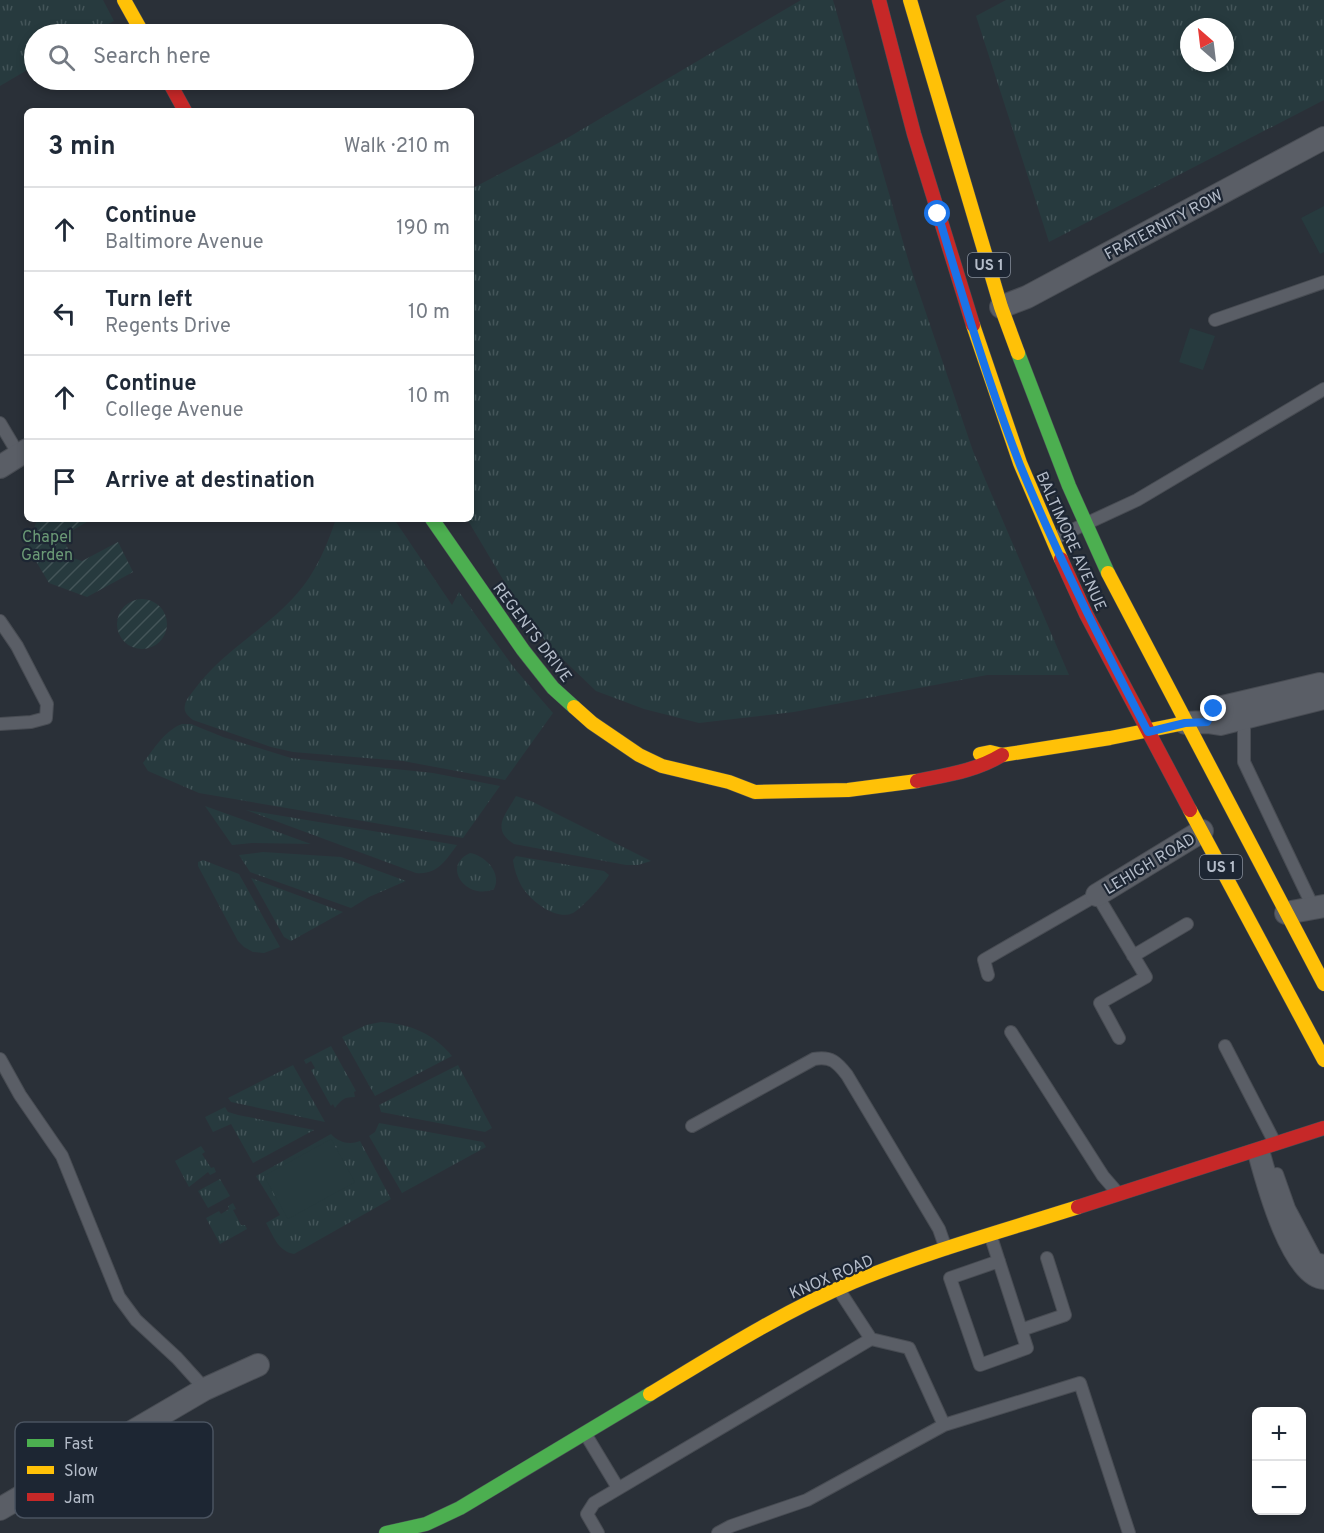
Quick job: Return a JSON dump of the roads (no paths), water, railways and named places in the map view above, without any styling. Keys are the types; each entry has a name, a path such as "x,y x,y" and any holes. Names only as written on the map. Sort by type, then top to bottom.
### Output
{"main road":[{"path":"124,0 137,24"},
{"name":"BALTIMORE AVENUE","path":"879,0 914,134 976,336 1016,452 1052,540 1086,614 1324,1060"},
{"name":"BALTIMORE AVENUE","path":"910,0 1001,307 1086,524 1103,563 1196,722 1286,913 1324,984"},
{"path":"173,90 183,108"},
{"name":"REGENTS DRIVE","path":"434,522 523,650 553,688 571,706 639,755 662,766 729,782 755,792 848,790 910,783 989,763 1002,755 1148,732 1196,722"},
{"name":"REGENTS DRIVE","path":"967,756 990,752 1002,755"},
{"name":"REGENTS DRIVE","path":"729,782 807,777"},
{"name":"KNOX ROAD","path":"386,1533 426,1524 460,1508 752,1333 787,1313 838,1289 946,1250 1324,1128"}],"street":[{"name":"FRATERNITY ROW","path":"1001,307 1027,297 1324,138"},
{"path":"1196,722 1214,709 1298,688 1320,684 1324,686"},
{"path":"1196,722 1220,724 1324,698"},
{"name":"LEHIGH ROAD","path":"1097,895 1202,831"},
{"path":"1286,913 1319,908"},
{"path":"149,1422 205,1389 258,1365"},
{"path":"0,1509 15,1500"}],"lane":[{"path":"1215,320 1324,282"},
{"path":"1052,540 1137,500 1324,389"},
{"path":"0,423 15,457"},
{"path":"0,621 47,704 46,718 31,722 0,724"},
{"path":"1244,718 1244,762 1319,908"},
{"path":"988,975 984,960 1097,895 1146,977 1100,1003 1119,1038"},
{"path":"1133,956 1187,924"},
{"path":"1011,1032 1103,1176 1119,1194"},
{"path":"1225,1046 1289,1208 1316,1259 1324,1261"},
{"path":"692,1126 814,1059 829,1058 837,1062 847,1075 902,1165 939,1229 946,1250"},
{"path":"0,1059 20,1095 62,1156 112,1284 127,1310 177,1358 205,1389"},
{"path":"1265,1148 1279,1208 1309,1265 1319,1272 1324,1271"},
{"path":"1265,1148 1271,1214 1299,1270 1307,1278 1324,1284"},
{"path":"991,1236 1027,1348 980,1365 950,1278 999,1261"},
{"path":"1021,1330 1065,1315 1047,1258"},
{"path":"838,1289 871,1339 909,1348 944,1425"},
{"path":"598,1533 587,1514 594,1503 871,1339"},
{"path":"718,1533 731,1526 807,1500 944,1425 1080,1383 1129,1533"},
{"path":"585,1434 618,1488"}],"park label":[{"name":"Chapel Garden","path":"47,545"}]}
